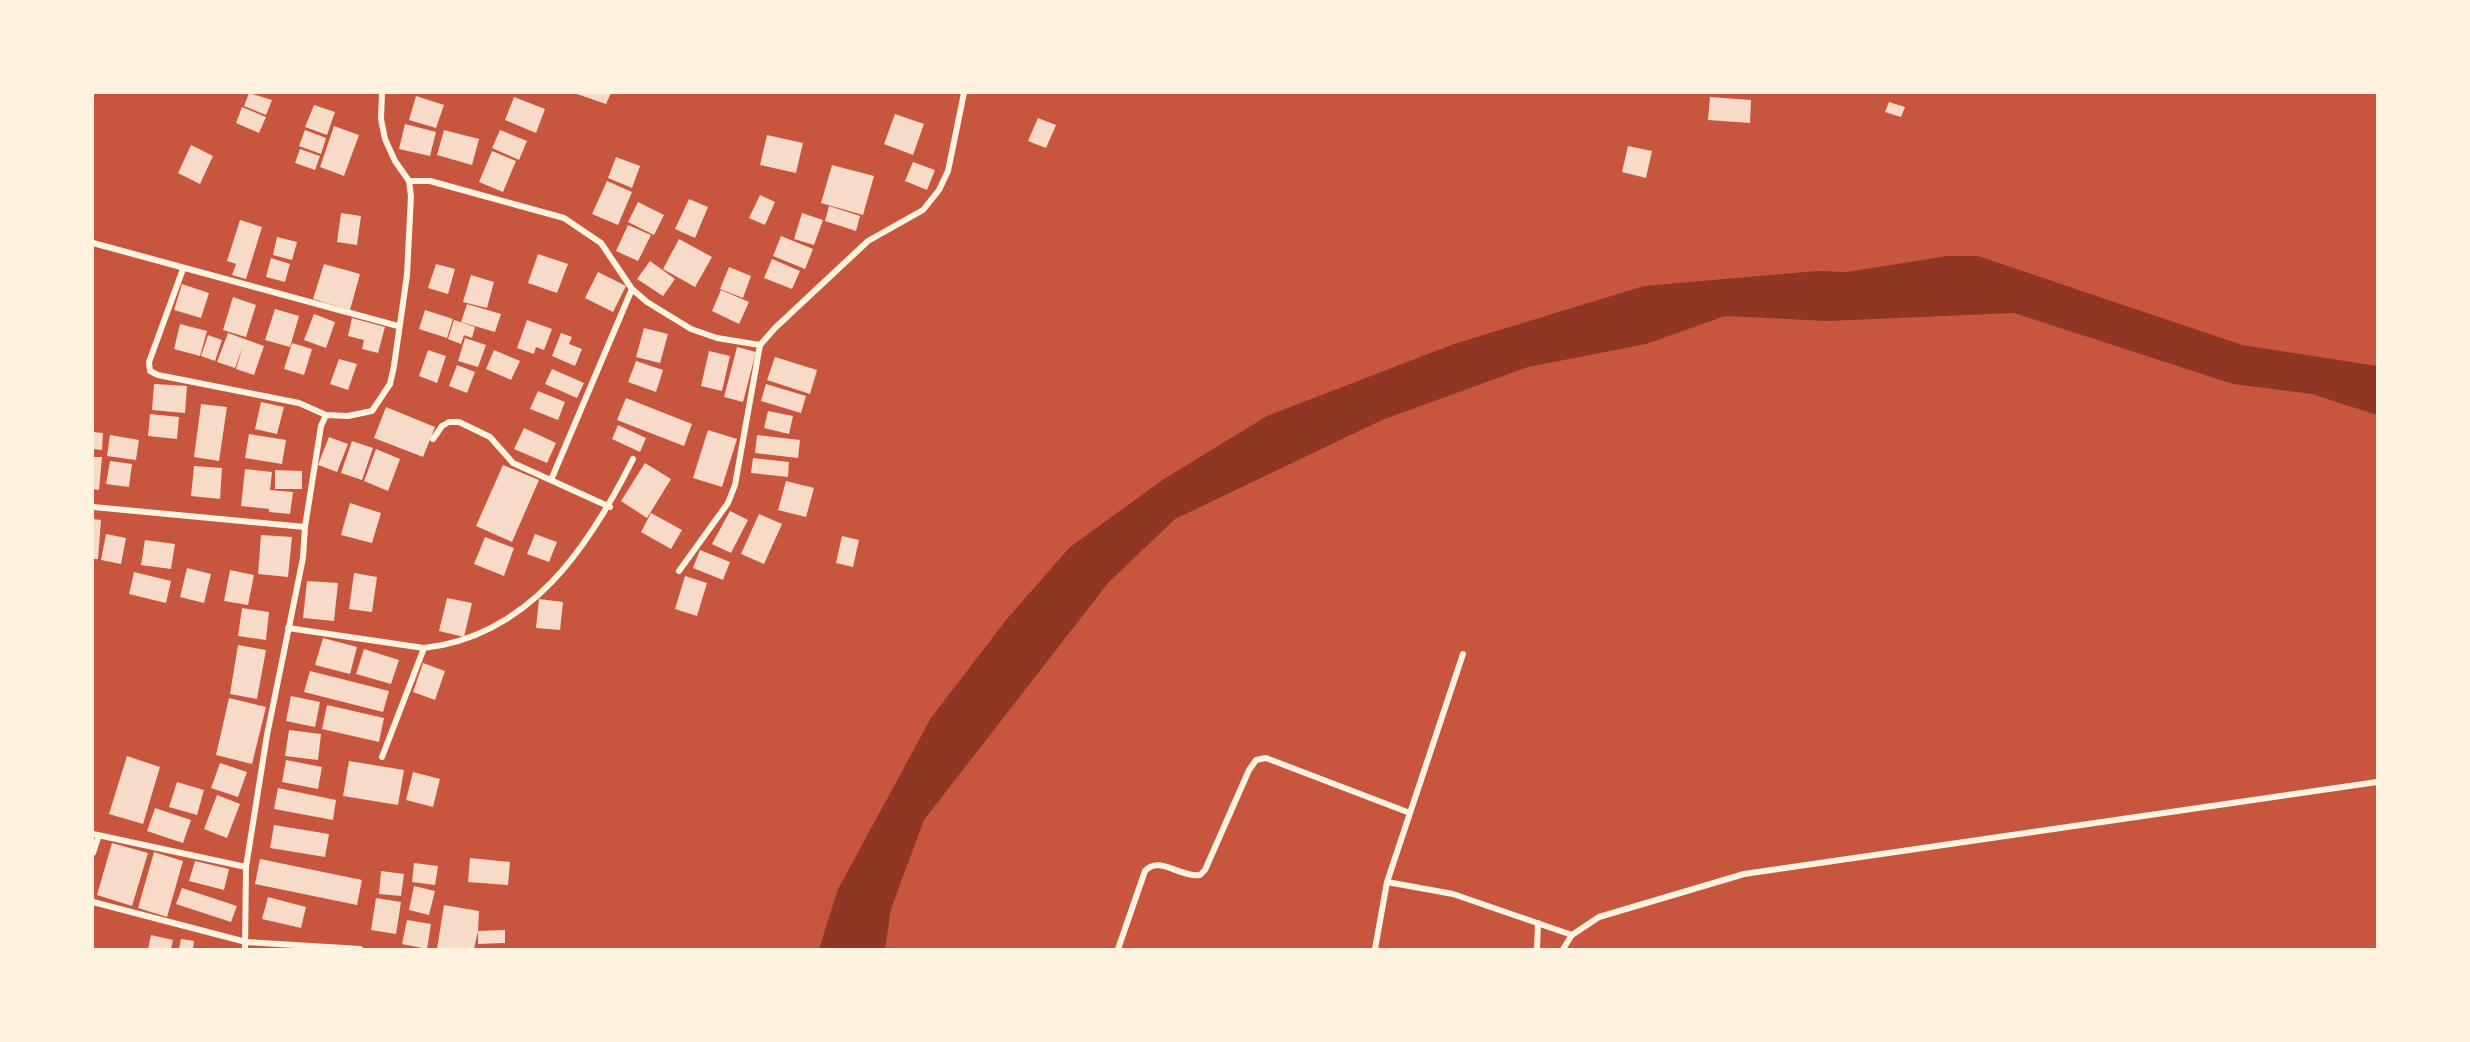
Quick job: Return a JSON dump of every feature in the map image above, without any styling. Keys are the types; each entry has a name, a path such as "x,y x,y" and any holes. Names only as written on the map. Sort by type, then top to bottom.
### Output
{"street":[{"path":"183,269 149,362 150,371 158,375 299,403 326,415 360,414 372,411 390,384 394,366 407,275 409,181 395,161 385,139 381,119 382,94 375,93"},
{"path":"679,571 728,502 735,485 760,345 775,328 868,241 923,210 939,190 948,171 964,93"},
{"path":"409,181 430,181 564,218 601,243 632,289 647,302 692,329 717,338 760,345"},
{"path":"93,243 398,326"},
{"path":"551,480 632,289"},
{"path":"246,946 246,867 267,735 303,558 317,444 326,415"},
{"path":"433,439 442,426 459,422 490,437 513,464 610,507"},
{"path":"288,628 424,648 477,636 509,619 547,588 577,555 610,507 633,459"},
{"path":"93,507 305,527"},
{"path":"382,757 424,648"},
{"path":"1375,949 1387,882 1463,654"},
{"path":"1118,949 1145,871 1150,865 1156,864 1186,876 1200,875 1205,870 1248,770 1259,758 1410,813"},
{"path":"1563,949 1572,935 1599,917 1744,874 2377,782"},
{"path":"93,853 96,835 246,867"},
{"path":"1387,882 1453,894 1572,935"},
{"path":"93,902 246,946 360,949"},
{"path":"1537,949 1538,923"}],"shaded area":[{"path":"1947,256 1978,256 2242,345 2377,366 2377,415 2312,394 2233,384 2014,313 1828,321 1725,316 1646,344 1528,367 1382,420 1175,519 1108,583 924,820 891,909 885,949 819,949 838,889 931,718 1006,620 1070,547 1164,479 1267,416 1454,344 1644,286 1817,271 1847,272"}],"building":[{"path":"249,93 272,100 266,115 244,106"},
{"path":"574,93 611,93 606,104"},
{"path":"416,96 444,105 436,128 409,120"},
{"path":"514,97 545,109 536,133 505,120"},
{"path":"1710,97 1751,100 1750,123 1708,120"},
{"path":"1889,102 1905,107 1901,117 1885,112"},
{"path":"314,105 335,112 327,135 305,127"},
{"path":"242,107 266,117 259,133 236,123"},
{"path":"895,114 924,124 913,155 884,144"},
{"path":"1038,118 1056,125 1046,148 1028,141"},
{"path":"405,124 436,132 430,156 399,149"},
{"path":"334,126 359,135 344,176 320,167"},
{"path":"305,130 326,138 321,154 299,146"},
{"path":"444,130 479,139 472,165 437,155"},
{"path":"500,130 527,141 519,160 492,148"},
{"path":"767,135 803,143 796,173 760,165"},
{"path":"191,145 213,156 200,184 178,173"},
{"path":"1628,146 1652,151 1646,178 1622,172"},
{"path":"300,149 320,156 315,170 295,163"},
{"path":"492,151 516,161 503,192 479,182"},
{"path":"616,157 640,166 632,188 608,178"},
{"path":"913,162 935,170 927,190 905,181"},
{"path":"832,165 874,176 863,215 821,203"},
{"path":"607,181 632,192 618,225 592,214"},
{"path":"760,195 775,202 765,225 749,218"},
{"path":"689,199 708,207 695,238 675,229"},
{"path":"638,202 664,215 654,235 628,222"},
{"path":"829,206 860,216 856,231 825,221"},
{"path":"341,213 361,216 357,245 337,242"},
{"path":"802,213 823,220 814,245 794,239"},
{"path":"240,220 262,227 246,279 232,275 236,264 227,261"},
{"path":"628,225 651,235 638,261 616,251"},
{"path":"781,236 813,249 805,269 773,256"},
{"path":"277,237 297,242 292,260 273,255"},
{"path":"679,239 712,257 695,287 663,269"},
{"path":"538,254 568,264 557,293 528,283"},
{"path":"271,258 290,264 285,282 266,277"},
{"path":"772,259 800,271 792,289 764,278"},
{"path":"650,261 675,279 663,296 637,279"},
{"path":"324,264 360,274 350,310 313,299"},
{"path":"436,264 455,269 448,294 428,288"},
{"path":"729,267 751,276 743,298 720,289"},
{"path":"598,272 626,286 613,312 585,298"},
{"path":"471,275 494,282 487,308 463,302"},
{"path":"182,284 209,293 201,318 174,310"},
{"path":"721,290 749,302 739,324 712,311"},
{"path":"233,297 256,305 246,337 223,330"},
{"path":"467,304 501,314 495,332 461,322"},
{"path":"275,309 299,316 290,347 265,340"},
{"path":"425,310 453,319 447,338 419,329"},
{"path":"314,314 335,322 326,348 304,340"},
{"path":"352,318 385,327 378,353 362,349 364,340 348,336"},
{"path":"454,320 475,327 472,338 464,335 461,344 448,339"},
{"path":"527,320 552,329 544,350 536,347 534,354 517,348"},
{"path":"180,324 207,331 200,356 174,349"},
{"path":"644,328 668,334 660,363 636,357"},
{"path":"228,333 264,346 254,375 236,369 243,346 235,368 217,362"},
{"path":"561,333 572,337 569,344 582,349 575,366 552,356"},
{"path":"208,335 222,340 215,361 201,356"},
{"path":"465,338 486,345 478,367 458,361"},
{"path":"292,343 312,349 304,375 284,369"},
{"path":"737,347 756,352 743,402 724,397"},
{"path":"428,350 446,356 437,383 419,376"},
{"path":"494,350 520,361 511,380 486,369"},
{"path":"709,351 730,356 722,391 701,386"},
{"path":"775,357 817,370 810,394 767,380"},
{"path":"339,359 357,364 348,390 330,384"},
{"path":"636,361 663,370 656,392 628,382"},
{"path":"457,365 475,372 467,393 449,386"},
{"path":"552,369 584,383 577,398 545,384"},
{"path":"154,384 187,386 185,413 152,410"},
{"path":"766,384 806,396 801,413 761,401"},
{"path":"538,391 565,402 558,420 530,409"},
{"path":"626,398 692,424 684,446 617,420"},
{"path":"261,402 284,407 277,434 255,429"},
{"path":"201,404 227,407 219,461 194,457"},
{"path":"386,407 435,427 423,457 374,438"},
{"path":"768,411 793,416 789,434 764,428"},
{"path":"150,414 179,417 177,439 148,436"},
{"path":"618,425 646,438 640,452 612,439"},
{"path":"524,428 556,443 547,463 514,449"},
{"path":"708,430 737,439 722,487 693,478"},
{"path":"93,432 103,433 102,450 93,449"},
{"path":"249,434 286,440 282,464 245,458"},
{"path":"110,435 139,440 136,460 107,456"},
{"path":"757,435 800,440 798,458 755,453"},
{"path":"329,437 348,444 337,472 318,465"},
{"path":"352,441 373,448 362,480 341,473"},
{"path":"376,449 400,459 388,491 364,481"},
{"path":"93,457 102,457 99,490 93,489"},
{"path":"753,458 789,462 788,477 751,473"},
{"path":"110,461 132,464 129,487 106,484"},
{"path":"645,463 671,479 647,518 621,501"},
{"path":"503,465 539,480 512,542 476,526"},
{"path":"194,466 222,468 220,499 191,496"},
{"path":"245,469 272,472 270,490 293,492 290,514 241,506"},
{"path":"275,470 302,471 302,489 275,489"},
{"path":"786,481 814,488 806,517 778,510"},
{"path":"350,503 381,513 372,543 341,535"},
{"path":"730,511 748,520 731,553 712,544"},
{"path":"651,513 682,530 671,549 641,532"},
{"path":"759,514 782,524 764,564 741,554"},
{"path":"93,519 101,520 98,559 93,559"},
{"path":"106,534 126,538 121,564 101,560"},
{"path":"535,534 557,542 549,562 527,554"},
{"path":"261,535 292,537 288,577 258,574"},
{"path":"842,536 859,540 853,567 836,563"},
{"path":"485,537 514,548 504,576 474,564"},
{"path":"145,540 175,544 171,569 141,565"},
{"path":"700,550 730,562 723,580 693,568"},
{"path":"187,568 211,574 204,603 180,597"},
{"path":"230,570 254,575 248,605 224,601"},
{"path":"134,572 171,581 166,603 129,594"},
{"path":"354,573 377,577 372,612 349,609"},
{"path":"685,576 707,583 697,616 675,609"},
{"path":"307,581 338,583 334,621 303,618"},
{"path":"447,598 472,603 464,637 439,631"},
{"path":"539,599 563,602 560,630 536,628"},
{"path":"242,608 269,612 266,640 238,636"},
{"path":"323,638 357,647 350,674 315,665"},
{"path":"238,645 266,650 257,699 230,694"},
{"path":"364,649 399,660 391,684 356,674"},
{"path":"423,663 445,671 435,700 413,692"},
{"path":"310,671 389,691 383,712 304,692"},
{"path":"291,696 320,702 315,727 286,721"},
{"path":"229,698 266,707 252,764 216,755"},
{"path":"327,705 384,718 379,742 322,729"},
{"path":"289,730 321,734 318,760 285,756"},
{"path":"127,756 160,767 143,824 109,814"},
{"path":"286,760 322,767 318,789 282,782"},
{"path":"349,761 404,770 398,805 343,796"},
{"path":"220,763 247,772 238,797 211,788"},
{"path":"413,772 440,779 433,807 406,800"},
{"path":"177,782 204,790 197,815 169,807"},
{"path":"278,788 336,800 333,820 274,809"},
{"path":"217,795 240,804 227,838 204,829"},
{"path":"155,808 191,820 183,843 147,831"},
{"path":"274,825 329,834 325,857 270,848"},
{"path":"112,843 148,853 132,906 97,895"},
{"path":"154,852 183,861 167,917 138,908"},
{"path":"470,858 510,862 508,885 468,882"},
{"path":"260,859 362,880 357,905 255,884"},
{"path":"195,861 229,869 224,890 189,881"},
{"path":"414,863 438,866 435,885 412,882"},
{"path":"381,871 404,874 401,896 379,894"},
{"path":"414,886 435,891 429,915 409,910"},
{"path":"182,888 237,906 231,922 176,904"},
{"path":"268,897 306,907 301,928 262,919"},
{"path":"376,898 401,902 396,934 371,930"},
{"path":"444,905 479,911 474,949 437,949"},
{"path":"407,920 431,924 427,949 402,944"},
{"path":"505,930 505,943 478,944 478,931"},
{"path":"151,935 173,940 171,949 148,949"},
{"path":"181,939 194,941 193,949 179,949"}]}
